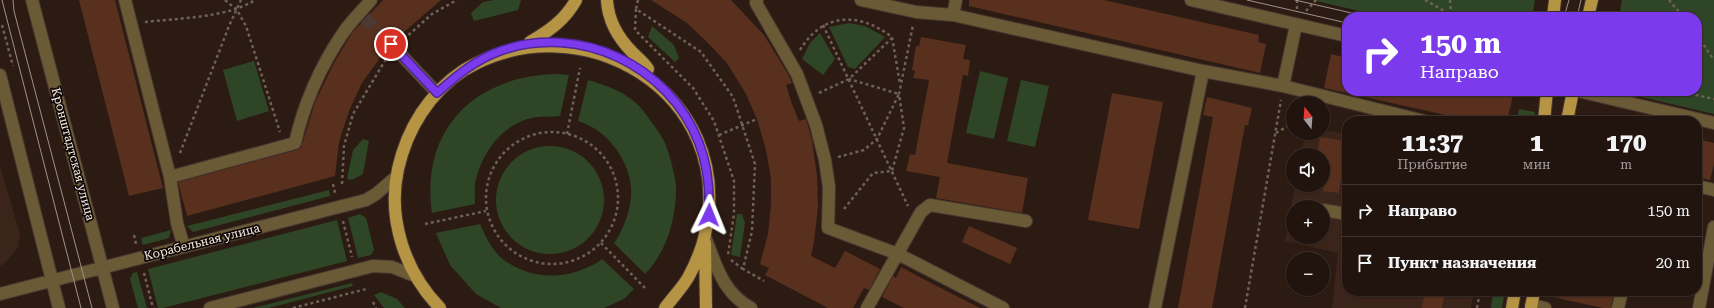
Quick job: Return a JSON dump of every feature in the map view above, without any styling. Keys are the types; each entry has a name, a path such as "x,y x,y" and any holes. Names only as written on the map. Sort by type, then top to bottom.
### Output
{"main road":[{"path":"525,44 558,24 576,0"},
{"path":"607,0 608,13 614,29 623,43 646,64 658,83 682,110 692,126 704,159 709,193 709,215 705,236 690,275 665,308"},
{"path":"1554,12 1555,0"},
{"path":"1589,12 1592,0"},
{"path":"440,308 415,276 404,252 398,228 395,202 397,176 402,153 410,131 422,111 437,93 455,76 476,62 500,51 525,44 549,42 572,43 596,48 618,56 632,64 658,83"},
{"path":"1544,116 1546,96"},
{"path":"1568,116 1572,96"},
{"path":"705,236 706,308"},
{"path":"1512,308 1514,296"},
{"path":"1531,307 1533,296"}],"street":[{"name":"Кронштадтская улица","path":"32,0 113,308"},
{"path":"125,0 170,177 177,223 184,247"},
{"path":"170,177 295,143 301,117 318,74 344,32 362,16 371,0"},
{"path":"757,0 756,3 792,64 807,98 816,125 825,160 829,187 828,228 898,254 1003,308"},
{"path":"861,0 916,12 953,15 1203,71 1282,92 1400,116"},
{"path":"953,15 956,0"},
{"path":"1191,0 1342,35"},
{"path":"1282,92 1296,25"},
{"path":"393,46 437,93"},
{"path":"1154,308 1203,71"},
{"path":"0,75 5,115 59,308"},
{"path":"1599,96 1684,116"},
{"path":"1702,120 1714,123"},
{"name":"Корабельная улица","path":"0,294 366,200 376,194 397,176"},
{"path":"1702,187 1714,190"},
{"path":"867,308 921,212 930,205 1026,221"},
{"path":"1330,211 1342,213"},
{"path":"1702,292 1714,228"},
{"path":"705,236 722,279 732,294 751,308"},
{"path":"210,308 373,266 392,267 415,276"},
{"path":"1618,308 1621,296"},
{"path":"1699,308 1701,296"},
{"path":"1531,307 1545,308"}],"path":[{"path":"225,0 237,10 246,26 284,146"},
{"path":"170,177 228,26 241,0"},
{"path":"131,24 237,10 255,0"},
{"path":"342,184 344,146 353,114 384,60 393,46 432,14 456,0"},
{"path":"638,0 636,9 701,52 733,97 754,164 752,232 743,269 764,281"},
{"path":"1425,0 1446,12"},
{"path":"1450,0 1451,12"},
{"path":"1669,0 1679,12"},
{"path":"892,171 904,128 899,94 916,12"},
{"path":"792,64 806,40 823,25 851,20 866,22 882,30 892,38 900,86"},
{"path":"823,25 916,222"},
{"path":"807,98 849,79 892,38"},
{"path":"1702,42 1714,60"},
{"path":"567,134 580,68"},
{"path":"849,79 899,94"},
{"path":"1246,307 1282,92"},
{"path":"835,157 864,150 877,139 899,94"},
{"path":"1700,96 1714,99"},
{"path":"719,134 757,119"},
{"path":"1275,133 1286,126"},
{"path":"552,132 567,134 581,139 594,147 605,158 613,171 618,186 619,201 616,216 610,231 601,243 590,253 570,262 548,265 520,257 508,249 498,238 486,211 485,196 487,182 493,168 501,156 511,146 524,138 538,133 552,132"},
{"path":"828,228 874,173 892,171"},
{"path":"333,184 336,195"},
{"path":"425,224 486,211"},
{"path":"342,217 353,262"},
{"path":"134,235 137,246"},
{"path":"601,243 645,288"},
{"path":"143,268 153,308"},
{"path":"293,308 366,289"},
{"path":"1477,308 1479,296"},
{"path":"372,302 376,308"}],"shaded area":[{"path":"1330,131 1342,133 1342,296 1473,296 1471,308 1332,308 1338,253 1298,244 1330,244 1330,200 1292,200 1294,192 1330,192 1330,148 1302,148 1304,140 1330,140"},
{"path":"0,165 20,234 18,247 6,262 0,266"}],"green space":[{"path":"494,0 521,0 518,10 474,21 471,13 483,2"},
{"path":"1312,0 1535,0 1533,12 1364,12"},
{"path":"1622,0 1714,0 1714,114 1637,96 1702,96 1702,12 1620,12"},
{"path":"849,23 865,26 885,37 855,69 848,67 829,27"},
{"path":"652,26 674,45 679,58 675,62 648,37"},
{"path":"820,33 835,59 823,75 802,59 810,43"},
{"path":"254,61 269,111 237,121 223,70"},
{"path":"980,71 1008,78 994,139 966,133"},
{"path":"556,74 569,75 560,116 526,119 506,130 490,147 479,168 475,185 475,204 432,213 431,183 435,156 445,133 459,113 478,97 501,85 527,77"},
{"path":"588,80 616,90 636,103 661,135 670,158 676,185 675,209 665,244 653,265 645,274 614,243 623,227 630,203 631,188 626,166 621,156 607,138 588,125 578,121"},
{"path":"1021,80 1049,86 1035,147 1007,141"},
{"path":"1519,109 1535,112 1535,116 1518,116"},
{"path":"363,139 369,141 363,174 352,180 347,179 353,150"},
{"path":"550,146 571,150 588,162 600,179 604,200 600,221 588,238 571,250 550,254 529,250 512,238 500,221 496,200 500,179 512,162 529,150"},
{"path":"329,190 330,196 193,232 187,226"},
{"path":"360,214 366,218 374,250 371,255 358,258 348,218"},
{"path":"737,214 742,214 745,223 740,257 731,255"},
{"path":"337,220 347,261 163,308 158,308 148,269"},
{"path":"480,224 490,244 496,252 504,260 523,271 544,275 566,274 586,268 602,259 634,289 624,299 604,308 501,308 476,294 450,265 436,233"},
{"path":"171,230 169,238 143,245 141,238"},
{"path":"137,272 147,308 138,308 130,279 133,273"},
{"path":"352,283 353,286 269,308 253,308"},
{"path":"381,292 397,299 405,308 384,308 374,295"},
{"path":"1492,296 1504,296 1502,308 1491,308"}],"building":[{"path":"79,0 115,0 163,188 129,196"},
{"path":"383,0 441,0 396,39 390,37 384,41 386,50 362,83 349,111 339,142 335,176 187,216 178,182 301,148 315,102 334,63 352,33"},
{"path":"651,0 731,0 764,35 788,74 792,83 786,85 792,104 799,121 806,119 812,140 817,175 818,207 811,256 835,268 845,251 880,269 869,290 864,288 853,308 828,308 765,275 769,268 760,264 768,234 771,205 771,179 766,150 757,119 746,94 727,63 687,23"},
{"path":"969,0 1104,0 1259,35 1258,42 1266,44 1260,73 969,6"},
{"path":"921,37 966,45 963,59 970,60 968,76 963,75 947,163 1028,178 1022,213 936,198 940,177 906,171 910,154 915,155 929,80 913,78 915,71 912,70 916,46 919,46"},
{"path":"1331,54 1342,57 1342,92 1324,88"},
{"path":"1112,93 1163,102 1139,229 1088,220"},
{"path":"1513,96 1508,116 1450,116 1365,97"},
{"path":"1207,97 1252,108 1248,125 1245,125 1212,308 1178,308 1213,117 1203,115"},
{"path":"1330,139 1342,140 1342,171 1339,193 1330,192 1330,148 1318,148 1320,140 1330,140"},
{"path":"1702,140 1714,143 1714,164 1710,180 1702,178"},
{"path":"969,226 1017,248 1010,264 962,242"},
{"path":"901,267 980,308 904,308 882,297 893,276 896,278"},
{"path":"1424,296 1444,296 1442,308 1422,308"},
{"path":"1613,296 1611,308 1603,308 1553,297"}],"tunnel":[{"path":"365,18 391,44"}],"tram line":[{"path":"2,0 81,308"},
{"path":"13,0 14,11 92,308"},
{"path":"1247,0 1342,22"},
{"path":"1295,0 1347,12"},
{"path":"1565,12 1569,0"},
{"path":"1578,12 1581,0"}],"route":[{"path":"391,44 437,93 455,76 476,62 500,51 525,44 549,42 572,43 596,48 618,56 639,68 658,83 671,96 692,126 699,143 708,176 709,215"}]}
